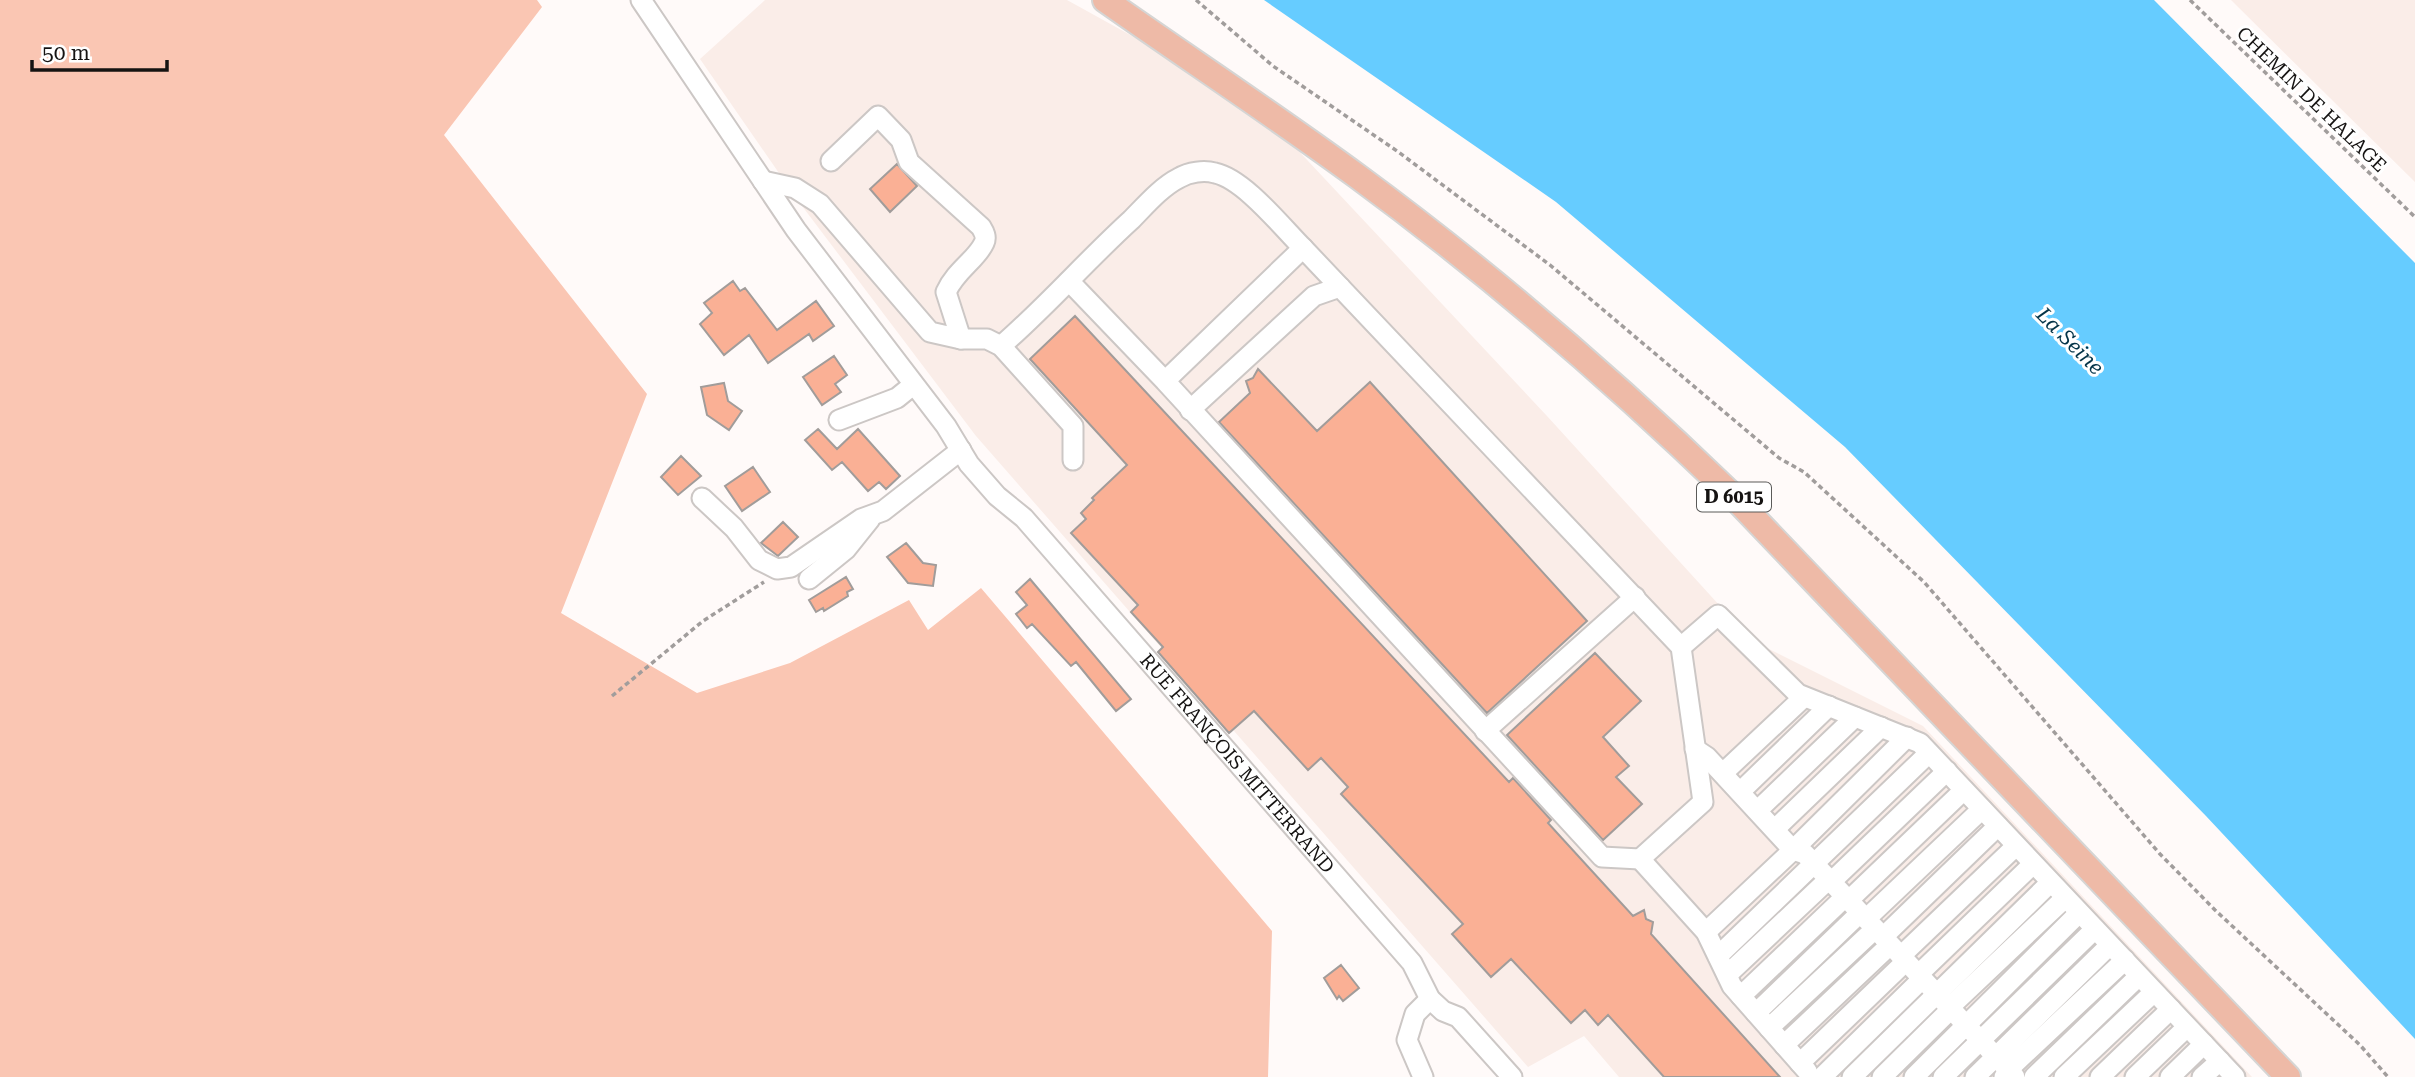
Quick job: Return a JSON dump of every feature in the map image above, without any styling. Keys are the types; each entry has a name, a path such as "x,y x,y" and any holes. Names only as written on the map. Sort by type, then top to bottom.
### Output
{"main road":[{"name":"D 6015","path":"1105,0 1408,215 1567,342 1655,420 1731,494 2288,1077"}],"street":[{"path":"628,0 662,35"},
{"path":"641,0 662,35"},
{"name":"RUE FRANÇOIS MITTERRAND","path":"662,35 763,181 985,483 1037,533 1412,963 1430,999"},
{"path":"831,161 878,116 901,140 909,162 981,227 985,234 984,243 953,276 946,292 961,339"},
{"path":"1001,346 1069,281 1078,269 1178,178 1197,172 1214,172 1231,178 1303,248 1681,648 1703,802 1640,859"},
{"path":"763,181 795,188 820,204 930,332 961,339 987,339 1001,346 1073,426 1073,460"},
{"path":"1166,381 1303,248"},
{"path":"1069,281 1166,381 1602,857 1640,859 1706,932 1727,975 1741,996 1807,1070 1901,966 1872,925"},
{"path":"1190,410 1314,296 1340,287"},
{"path":"839,420 897,398 914,385"},
{"path":"702,498 734,528 759,560 777,569 791,567 861,519 883,511 961,450"},
{"path":"809,579 846,549 873,515"},
{"path":"1485,731 1635,597"},
{"path":"1681,648 1718,615 1798,694 1920,743 2235,1077"},
{"path":"1723,773 1804,697"},
{"path":"1740,792 1829,706"},
{"path":"1758,810 1855,717"},
{"path":"1775,829 1881,727"},
{"path":"1706,932 1907,737"},
{"path":"1695,749 1723,773 1793,850 1805,854 1814,863 2006,1070"},
{"path":"1718,956 1929,753"},
{"path":"1727,975 1947,771"},
{"path":"1784,1045 1872,925 1964,790"},
{"path":"1769,1028 1982,809"},
{"path":"1756,1013 1998,826"},
{"path":"1872,925 1905,952 2016,846"},
{"path":"1822,1077 1921,977 1923,970 2033,864"},
{"path":"1852,1077 2050,883"},
{"path":"1882,1077 2065,898"},
{"path":"1914,1077 2079,913"},
{"path":"1741,996 1872,925"},
{"path":"1943,1077 2095,929"},
{"path":"2006,1070 2110,945"},
{"path":"1975,1077 2006,1070 2124,960"},
{"path":"2034,1077 2139,976"},
{"path":"2064,1077 2154,992"},
{"path":"1423,1077 1407,1040 1415,1014 1430,999 1443,1011 1458,1017 1512,1077"},
{"path":"2100,1077 2171,1009"},
{"path":"2134,1077 2188,1027"},
{"path":"2170,1077 2204,1044"},
{"path":"2202,1077 2220,1061"}],"path":[{"path":"1196,0 1273,66 1397,151 1550,265 1779,458 1804,472 1858,520 1949,609 2160,854 2215,910 2360,1045 2388,1077"},
{"name":"CHEMIN DE HALAGE","path":"2190,0 2415,217"},
{"path":"612,696 703,621 768,579 777,569"}],"shaded area":[{"path":"0,0 537,0 542,7 444,135 647,394 561,613 697,693 790,663 909,600 928,630 981,588 1272,931 1268,1077 0,1077"},
{"path":"765,0 1067,0 1143,42 1279,130 1547,416 1751,640 1923,726 2252,1077 1619,1077 1584,1036 1528,1067 976,436 799,202 700,59"},
{"path":"2231,0 2415,0 2415,182"}],"water":[{"name":"La Seine","path":"1264,0 2154,0 2415,263 2415,1039 2206,816 1845,447 1556,202"}],"building":[{"path":"897,164 917,186 890,212 870,189"},
{"path":"733,281 740,291 745,288 777,330 816,301 834,326 813,341 809,334 768,363 749,335 724,355 700,324 712,313 704,303"},
{"path":"1075,316 1509,782 1513,778 1551,820 1548,823 1633,916 1644,910 1646,919 1653,922 1651,934 1780,1077 1664,1077 1608,1015 1598,1025 1585,1010 1571,1023 1511,959 1491,977 1452,934 1463,924 1341,794 1348,787 1321,758 1308,770 1254,711 1229,733 1158,652 1163,647 1131,612 1138,605 1071,533 1086,519 1081,513 1094,500 1092,498 1127,465 1030,359"},
{"path":"834,356 847,375 835,384 841,392 822,405 803,377"},
{"path":"1258,369 1317,431 1370,382 1587,621 1487,713 1219,422 1250,393 1246,381 1253,378"},
{"path":"724,383 728,401 742,411 729,430 707,415 701,387"},
{"path":"818,429 837,449 858,429 900,476 886,489 879,482 868,491 842,462 832,470 805,440"},
{"path":"681,456 701,476 678,495 661,477"},
{"path":"753,467 770,492 742,511 725,486"},
{"path":"783,522 798,537 778,556 761,543"},
{"path":"906,543 923,563 936,565 933,586 908,583 887,557"},
{"path":"846,577 853,589 847,592 848,596 824,611 823,608 816,612 809,600"},
{"path":"1030,579 1131,699 1116,711 1076,662 1071,666 1032,624 1027,628 1016,614 1027,605 1016,592"},
{"path":"1595,653 1641,701 1603,737 1629,766 1616,777 1642,804 1603,840 1507,735"},
{"path":"1341,965 1359,988 1343,1001 1339,996 1337,999 1324,978"}]}
